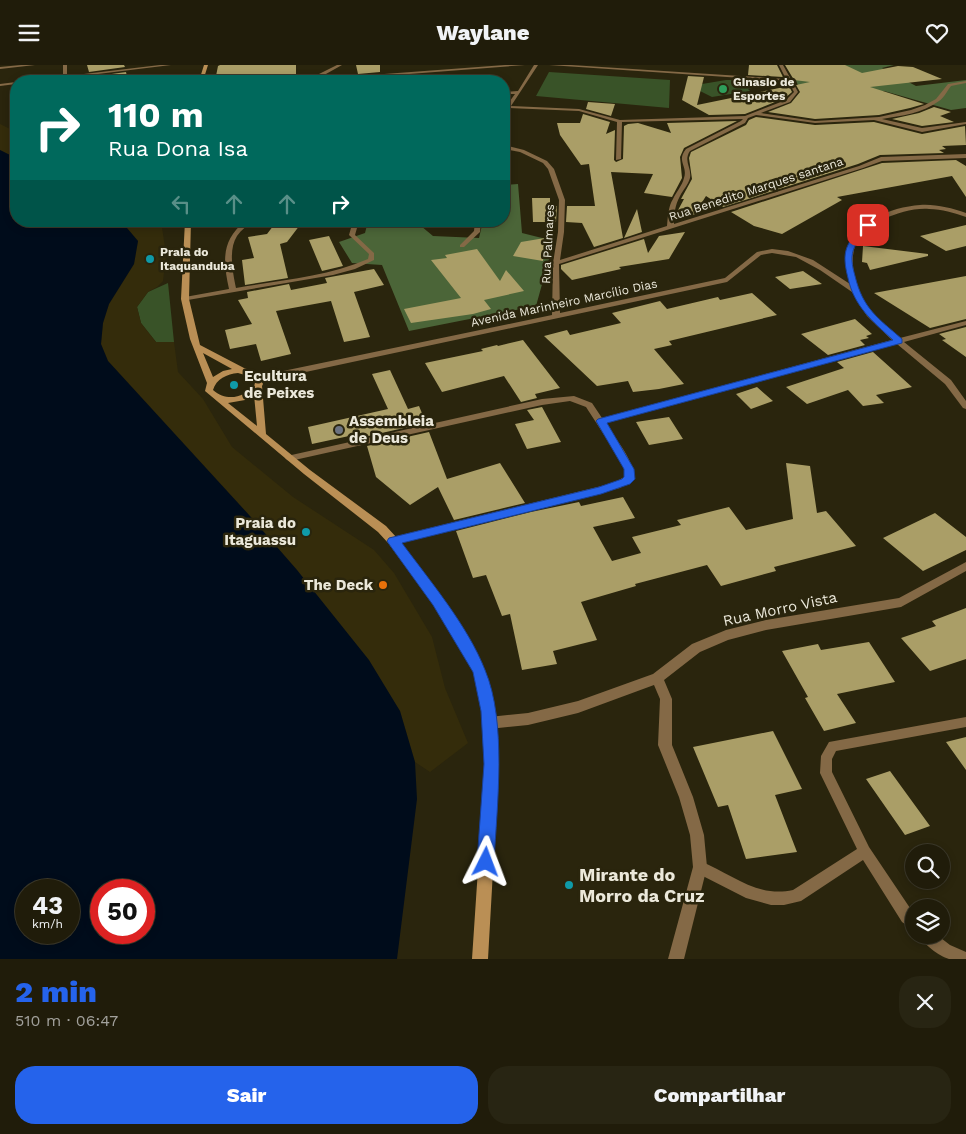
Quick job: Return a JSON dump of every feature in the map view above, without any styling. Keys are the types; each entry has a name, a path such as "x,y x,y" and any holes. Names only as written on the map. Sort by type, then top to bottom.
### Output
{"main road":[{"path":"188,227 185,299 210,383 209,391 212,396 219,399 290,458 372,520 393,541 437,601 468,649 479,671 489,723 492,764 480,959"},
{"path":"198,347 241,370 252,373 258,383 262,434"},
{"path":"210,383 223,373 241,370"},
{"path":"219,399 241,398 251,393 258,383"}],"street":[{"path":"321,75 340,65"},
{"path":"424,72 430,65"},
{"path":"436,71 442,65"},
{"path":"386,75 522,65"},
{"path":"510,106 536,65"},
{"path":"551,65 789,80"},
{"path":"510,107 579,110 620,121 746,117 788,101 794,96 796,92 781,65"},
{"path":"757,113 815,122 872,118 913,111 939,99 950,85 966,81"},
{"path":"510,93 519,92"},
{"path":"670,228 674,202 688,179 682,158 684,153 688,149 743,122 746,117"},
{"path":"872,118 916,130 966,123"},
{"path":"618,159 620,121"},
{"name":"Rua Palmares","path":"510,148 531,154 551,169 562,200 561,232 556,263 556,316"},
{"name":"Rua Benedito Marques santana","path":"556,263 861,167 881,159 966,155"},
{"path":"966,215 947,209 913,207 898,211 868,225 858,234 850,247 847,260 855,291 860,302 872,317 949,383 966,406"},
{"path":"233,291 230,275 231,240 242,227"},
{"path":"185,299 333,273 366,263 371,260 372,254 352,235 354,227"},
{"path":"462,246 477,232 477,227"},
{"name":"Avenida Marinheiro Marcílio Dias","path":"258,383 556,316 727,280 759,253 765,251 778,251 800,257 825,269 855,291"},
{"path":"601,421 966,323"},
{"path":"290,458 570,398 590,405 629,469 630,479 601,491 393,541"},
{"name":"Rua Morro Vista","path":"489,723 528,719 578,707 657,678 696,648 726,635 766,625 901,602 966,566"},
{"path":"657,678 666,699 665,745 686,797 697,835 700,867 676,959"}],"lane":[{"path":"0,68 33,65"},
{"path":"82,75 169,65"},
{"path":"905,914 865,851 826,773 825,762 827,753 833,746 966,721"},
{"path":"700,867 766,899 784,900 796,896 865,851"},
{"path":"937,944 945,950 965,959"}],"green space":[{"path":"787,65 894,65 882,68 916,86 966,80 966,108 951,110 884,91 852,96 803,94"},
{"path":"549,72 670,80 669,108 536,96"},
{"name":"Ginasio de Esportes","path":"733,80 752,88 748,89 750,91 712,97 690,86"},
{"path":"518,184 522,233 554,241 536,306 409,331 382,265 352,263 339,242 365,233 366,227 422,227 433,236 479,238 482,227 510,227 510,185"},
{"path":"168,283 174,342 156,342 141,323 137,307 148,292"}],"sand":[{"path":"0,124 10,129 10,155 0,150"},
{"name":"Praia do Itaguassu","path":"126,227 162,227 166,254 163,281 148,292 137,307 141,323 156,342 174,342 178,372 203,399 232,447 293,497 374,550 394,573 432,637 445,688 468,743 430,772 415,762 400,711 297,570 108,361 101,344 103,323 109,304 134,264 138,241"}],"water":[{"path":"0,150 10,155 10,227 126,227 138,241 134,264 109,304 103,323 101,344 108,361 249,515 297,570 369,660 400,711 415,762 417,799 397,959 0,959"}],"building":[{"path":"87,65 124,65 125,67 89,72"},
{"path":"296,65 296,75 216,75 218,66"},
{"path":"356,65 380,65 380,72 358,74"},
{"path":"749,65 777,65 783,77 748,75"},
{"path":"785,65 845,65 862,73 898,66 913,67 942,79 870,87 924,104 879,115 815,119 768,112 791,103 800,92 796,85 810,82 794,80"},
{"path":"126,72 127,75 104,75"},
{"path":"688,76 704,77 697,105 789,86 792,92 785,98 745,114 709,115 682,100"},
{"path":"588,102 615,104 611,116 586,109"},
{"path":"934,107 951,112 940,116 954,122 922,126 892,119 919,113"},
{"path":"583,114 610,122 606,134 615,130 614,160 616,162 623,159 624,126 628,124 638,123 671,133 667,123 737,121 684,148 680,157 682,178 672,197 644,193 653,174 611,172 623,238 594,247 582,223 566,222 567,206 595,206 589,164 581,165 560,135 557,123 580,123"},
{"path":"756,117 815,125 874,122 922,134 965,126 966,145 942,146 946,149 939,150 944,153 880,155 858,164 723,207 706,196 694,215 677,212 684,199 681,199 692,179 689,158 691,152 746,125 749,120"},
{"path":"956,160 966,166 966,197 952,176 837,197 842,200 782,234 754,226 731,212 882,163"},
{"path":"532,198 550,198 550,206 557,206 556,222 533,222"},
{"path":"637,209 642,232 624,238"},
{"path":"966,225 966,246 946,251 920,236"},
{"path":"272,227 298,227 287,242 280,244 288,278 245,285 242,260 254,258 248,237 267,234"},
{"path":"685,232 669,259 619,267 621,269 572,280 561,269 561,265 644,239 648,253 659,236"},
{"path":"329,236 343,266 322,271 309,240"},
{"path":"545,238 543,261 513,256 521,242"},
{"path":"863,246 928,254 928,256 870,270 867,263 862,262"},
{"path":"477,249 500,281 506,270 524,291 484,300 491,309 473,314 411,323 404,309 461,298 431,260 447,258 445,255"},
{"path":"374,269 384,285 354,292 370,337 344,342 331,301 276,311 291,354 261,361 256,344 230,349 225,330 252,324 238,300 248,298 247,292 289,284 291,290 327,283 325,278"},
{"path":"803,271 822,284 790,289 775,277"},
{"path":"966,276 966,319 930,328 874,293"},
{"path":"752,293 777,315 669,341 672,345 654,349 684,384 633,392 628,381 597,386 544,336 567,330 570,335 621,323 612,313 660,301 667,309 718,297 720,300"},
{"path":"855,319 872,334 866,336 869,338 860,340 865,345 828,355 801,334"},
{"path":"966,327 966,357 942,340 946,339 939,334"},
{"path":"523,340 560,388 535,394 537,398 521,402 504,376 442,392 425,363 483,351 481,349"},
{"path":"873,352 912,387 876,395 884,403 863,406 848,390 807,404 786,387 844,368 837,362"},
{"path":"390,370 408,409 419,406 426,423 364,437 363,433 312,444 308,427 388,409 372,374"},
{"path":"757,387 773,401 751,409 736,394"},
{"path":"542,407 561,442 527,449 515,424 534,420 527,410"},
{"path":"669,417 683,439 649,445 636,422"},
{"path":"429,432 447,479 500,463 525,503 454,520 438,487 410,505 376,477 367,446"},
{"path":"786,463 810,466 817,513 826,511 856,546 774,567 776,571 721,586 707,565 635,584 636,586 581,602 597,640 553,651 557,664 522,670 510,614 502,616 486,575 473,578 456,531 579,502 581,506 623,497 635,518 593,527 612,561 641,553 632,537 681,525 677,520 729,507 746,530 793,519"},
{"path":"935,513 966,537 966,550 923,571 883,538"},
{"path":"966,608 966,659 930,671 901,638 936,626 932,621"},
{"path":"869,642 895,682 837,694 856,723 824,731 805,698 808,697 782,651 818,644 821,650"},
{"path":"773,731 802,789 775,795 797,852 746,859 728,805 718,807 693,747"},
{"path":"966,737 966,770 946,742"},
{"path":"890,771 930,826 905,835 866,779"}],"place":[{"name":"Ginasio de Esportes","path":"723,89"},
{"name":"Praia do Itaquanduba","path":"150,259"},
{"name":"Ecultura de Peixes","path":"234,385"},
{"name":"Assembleia de Deus","path":"339,430"},
{"name":"Praia do Itaguassu","path":"306,532"},
{"name":"The Deck","path":"383,585"},
{"name":"Mirante do Morro da Cruz","path":"569,885"}],"route":[{"path":"486,862 492,764 488,711 479,671 468,649 437,601 393,541 601,491 630,479 629,469 601,421 899,341 872,317 860,302 855,291 847,260 850,247 858,234 868,225"}]}
